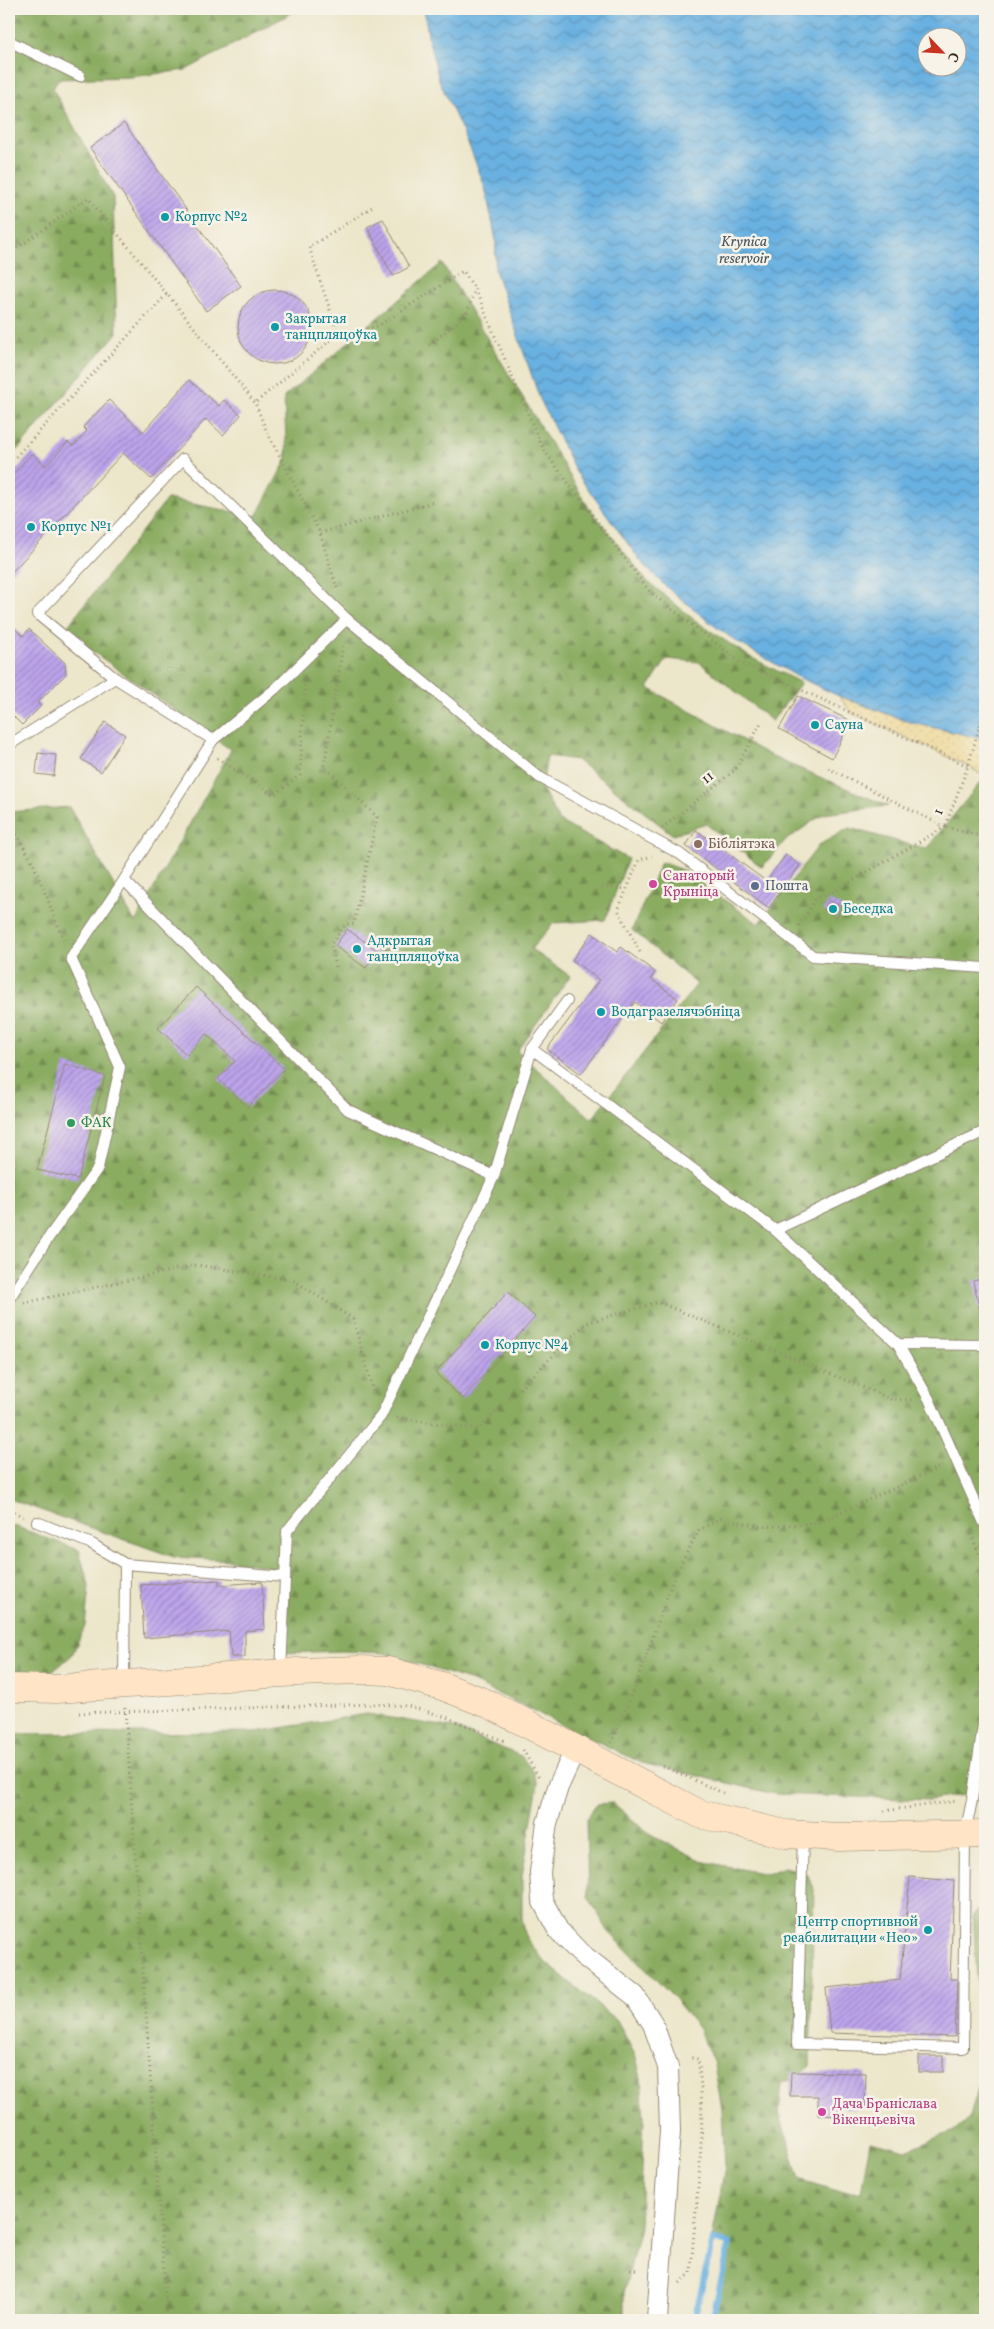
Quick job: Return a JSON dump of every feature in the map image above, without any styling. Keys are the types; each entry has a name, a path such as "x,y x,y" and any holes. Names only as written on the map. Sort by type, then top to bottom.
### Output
{"street":[{"path":"9,1688 57,1689 281,1674 360,1670 388,1671 442,1686 491,1706 700,1814 753,1828 786,1834 839,1837 975,1834"},
{"path":"575,1750 558,1786 548,1823 540,1872 542,1900 558,1930 580,1953 635,1996 653,2024 668,2067 670,2131 657,2320"}],"lane":[{"path":"9,41 80,76"},
{"path":"213,740 116,678 37,614 183,459 347,619 539,777 672,850 813,956 985,968"},
{"path":"13,1302 98,1168 120,1067 71,958 124,880 213,740 275,689 347,619"},
{"path":"9,745 116,678"},
{"path":"124,880 348,1110 494,1176"},
{"path":"281,1674 287,1531 381,1416 494,1176 532,1049 567,1001"},
{"path":"532,1049 775,1230 898,1344 929,1398 985,1525"},
{"path":"775,1230 985,1131"},
{"path":"898,1344 985,1345"},
{"path":"37,1522 92,1544 124,1564 285,1578"},
{"path":"124,1564 124,1685"},
{"path":"803,1835 797,2044 963,2048 975,1834 972,1800 985,1712"}],"path":[{"path":"9,254 88,198 256,403 267,432 320,533 347,619 324,766 377,817 354,924 346,924 331,944 336,967"},
{"path":"338,334 309,246 374,206"},
{"path":"256,403 338,334 378,326 463,271 475,289 543,449 650,592 740,662 968,766"},
{"path":"429,345 466,315 475,289"},
{"path":"9,464 166,294"},
{"path":"320,533 434,502"},
{"path":"213,740 218,758 274,795 300,776 306,660"},
{"name":"1","path":"983,715 968,766 945,827 985,837"},
{"name":"11","path":"650,838 735,770 762,721"},
{"path":"828,768 945,827"},
{"path":"9,821 33,863 71,958"},
{"path":"789,938 796,931 816,898 831,893 945,827"},
{"path":"640,952 618,910 639,860 672,850"},
{"path":"602,886 627,889"},
{"path":"13,1302 197,1265 292,1280 352,1319 381,1416 479,1429 586,1323 658,1302 890,1399 918,1400"},
{"path":"941,1457 948,1474"},
{"path":"611,1743 636,1684 674,1577 699,1530 721,1518 763,1527 818,1523 944,1465"},
{"path":"969,1528 980,1554 985,1558"},
{"path":"124,1685 167,2320"},
{"path":"77,1713 375,1704 408,1706 506,1741"},
{"path":"522,1748 539,1778"},
{"path":"660,1764 726,1795"},
{"path":"879,1811 972,1800"}],"green space":[{"path":"9,9 299,9 186,70 131,77 58,79 53,89 113,197 117,333 9,460"},
{"path":"442,263 588,506 646,580 697,622 750,657 801,683 772,721 699,662 667,659 648,688 775,758 888,806 823,814 785,841 762,867 706,824 673,835 577,760 547,756 542,788 559,821 628,859 605,920 554,923 531,949 570,976 517,1051 592,1119 697,984 632,930 661,862 682,870 759,924 819,845 849,828 926,849 985,777 985,1792 929,1800 775,1794 642,1763 469,1680 384,1653 341,1651 285,1653 290,1571 230,1560 174,1557 9,1499 9,812 69,807 135,922 231,750 64,631 167,499 256,516 287,459 284,397"},
{"path":"9,1524 79,1550 89,1586 85,1626 72,1655 51,1673 9,1671"},
{"path":"367,1714 454,1728 521,1756 533,1771 538,1784 522,1876 522,1918 526,1938 546,1963 617,2020 636,2057 641,2078 644,2116 640,2227 624,2293 624,2320 9,2320 9,1734 255,1732"},
{"path":"613,1803 652,1836 705,1862 767,1874 784,1867 798,1870 808,1876 814,1888 810,2066 800,2076 782,2083 779,2113 799,2179 841,2192 861,2192 870,2141 906,2150 954,2131 970,2117 983,2069 973,1915 985,1902 985,2320 712,2320 730,2244 712,2240 725,2166 722,2110 714,2064 699,2029 675,1999 608,1931 588,1896 586,1819 597,1804"}],"sand":[{"path":"839,696 909,722 985,739 985,777 968,766 852,713"}],"water":[{"name":"Krynica reservoir","path":"424,9 985,9 985,739 909,722 839,696 800,678 739,643 712,624 663,584 639,559 576,472 540,399 495,270 496,240 485,187 471,150 439,80 429,41"}],"building":[{"name":"Корпус №2","path":"124,123 241,286 206,311 90,148"},
{"path":"383,219 409,267 393,276 367,227"},
{"name":"Закрытая танцпляцоўка","path":"268,290 282,290 296,296 306,306 312,320 310,341 296,358 282,364 268,364 254,358 244,348 238,334 238,320 244,306 254,296"},
{"name":"Корпус №1","path":"189,380 219,406 224,400 241,415 223,435 206,419 151,479 123,453 9,575 9,478 32,453 46,466 68,442 73,446 87,431 83,427 109,400 143,432"},
{"path":"9,623 23,636 29,629 65,663 66,674 37,703 41,706 22,725 9,712"},
{"name":"Сауна","path":"798,696 851,721 832,758 779,729"},
{"path":"105,722 125,735 101,772 81,759"},
{"path":"38,753 56,755 54,776 36,774"},
{"path":"696,830 766,881 786,855 800,865 769,908 686,846"},
{"name":"Беседка","path":"829,900 842,907 836,918 823,910"},
{"name":"Адкрытая танцпляцоўка","path":"347,929 378,951 366,968 335,946"},
{"name":"Водагразелячэбніца","path":"592,933 617,952 621,947 655,972 651,979 678,999 661,1022 635,1002 581,1074 547,1049 599,980 572,960"},
{"path":"386,939 396,939 396,949 386,949"},
{"path":"196,987 284,1069 248,1107 218,1079 235,1061 206,1034 187,1055 158,1028"},
{"name":"ФАК","path":"65,1064 105,1076 78,1179 37,1170"},
{"path":"985,1278 985,1318 982,1319 973,1281"},
{"name":"Корпус №4","path":"508,1292 535,1317 463,1399 435,1373"},
{"path":"219,1580 219,1585 262,1582 265,1629 245,1631 245,1657 231,1657 229,1631 144,1638 141,1585"},
{"name":"Центр спортивной реабилитации «Нео»","path":"910,1877 954,1881 950,1979 957,1979 955,2037 830,2033 826,1988 900,1980"},
{"path":"919,2056 943,2056 943,2072 919,2072"},
{"path":"791,2072 866,2073 865,2109 844,2109 844,2099 837,2098 837,2116 818,2115 818,2096 790,2096"}],"waterway":[{"path":"711,2320 695,2316 713,2240 730,2243 712,2320"}],"place":[{"name":"Корпус №2","path":"165,217"},
{"name":"Закрытая танцпляцоўка","path":"275,327"},
{"name":"Корпус №1","path":"31,527"},
{"name":"Сауна","path":"815,725"},
{"name":"Бібліятэка","path":"698,844"},
{"name":"Санаторый Крыніца","path":"653,884"},
{"name":"Пошта","path":"755,886"},
{"name":"Беседка","path":"833,909"},
{"name":"Адкрытая танцпляцоўка","path":"357,949"},
{"name":"Водагразелячэбніца","path":"601,1012"},
{"name":"ФАК","path":"71,1123"},
{"name":"Корпус №4","path":"485,1345"},
{"name":"Центр спортивной реабилитации «Нео»","path":"928,1930"},
{"name":"Дача Браніслава Вікенцьевіча","path":"822,2112"}]}
